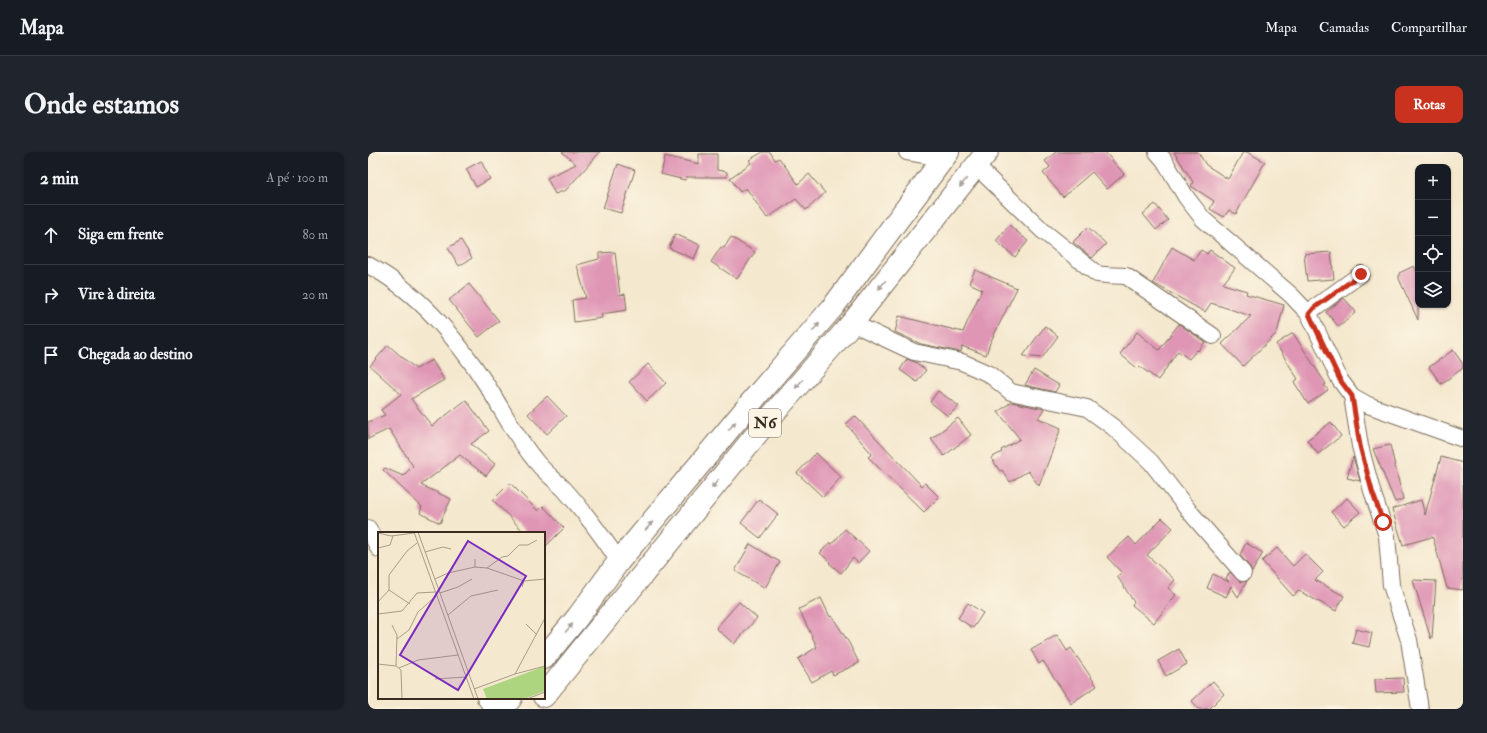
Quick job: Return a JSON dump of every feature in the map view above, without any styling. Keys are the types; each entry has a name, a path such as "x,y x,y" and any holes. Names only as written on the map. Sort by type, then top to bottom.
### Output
{"highway":[{"name":"N6","path":"545,657 577,618 619,561 833,307 946,155"},
{"name":"N6","path":"545,695 768,420 852,323 982,159"},
{"path":"502,709 510,699"},
{"path":"533,709 541,699"}],"street":[{"path":"907,152 946,155"},
{"path":"1157,152 1164,160 1186,197 1203,219 1291,295 1309,314 1340,380 1352,396 1368,405 1463,439"},
{"path":"982,159 1043,231 1097,274 1104,276 1126,276 1213,336"},
{"path":"368,265 379,271 416,298 441,325 486,385 535,460 564,489 581,509 599,531 619,561"},
{"path":"1309,314 1314,308 1361,274"},
{"path":"852,323 914,352 962,362 989,374 1011,392 1087,408 1113,427 1151,462 1189,511 1243,573"},
{"path":"1352,396 1360,446 1370,484 1387,536 1391,586 1409,640 1420,709"},
{"path":"368,528 378,546"},
{"path":"487,699 493,709"}],"building":[{"path":"562,152 600,152 566,190 555,194 547,178 576,164"},
{"path":"763,152 770,152 775,160 779,158 798,184 809,174 825,193 806,210 796,199 767,218 746,188 740,192 730,178 751,163 749,160"},
{"path":"1056,152 1105,152 1124,174 1107,189 1092,172 1063,197 1043,173 1050,167 1045,161"},
{"path":"1174,152 1198,152 1206,165 1228,179 1243,152 1247,152 1265,162 1236,214 1229,210 1224,217 1210,209 1214,201 1191,186 1193,182"},
{"path":"699,154 717,154 717,170 727,172 727,177 686,177 685,180 661,174 665,156 699,164"},
{"path":"481,161 490,179 476,187 466,169"},
{"path":"618,164 635,170 621,213 603,208"},
{"path":"1155,204 1168,220 1156,230 1143,214"},
{"path":"1009,225 1028,241 1015,257 996,241"},
{"path":"1088,227 1106,244 1092,258 1073,242"},
{"path":"675,234 700,245 694,259 669,248"},
{"path":"731,237 755,252 737,279 711,262 721,247 724,248"},
{"path":"461,240 472,258 459,266 448,248"},
{"path":"1172,247 1194,260 1201,250 1207,254 1210,250 1235,268 1223,284 1247,291 1246,294 1284,305 1277,333 1243,366 1222,344 1251,316 1211,303 1205,312 1153,283"},
{"path":"615,252 620,295 625,294 627,310 601,314 602,318 574,322 572,300 586,298 577,265 599,259 599,253"},
{"path":"1331,252 1334,279 1307,281 1304,254"},
{"path":"1414,266 1415,268 1415,308 1418,308 1418,320 1399,279 1399,273"},
{"path":"975,270 1017,288 990,343 986,355 962,346 961,352 921,344 895,332 899,316 963,332 982,289 969,283"},
{"path":"469,284 499,321 479,337 449,300"},
{"path":"1344,298 1356,312 1339,327 1326,312"},
{"path":"1179,324 1205,342 1189,359 1178,351 1158,380 1139,366 1137,368 1120,354 1137,332 1159,350"},
{"path":"1045,326 1058,336 1042,358 1023,356"},
{"path":"1293,333 1326,384 1324,385 1328,390 1308,404 1294,382 1298,379 1276,344"},
{"path":"388,345 416,369 432,360 444,380 411,399 432,426 466,400 489,431 471,444 495,464 486,476 460,455 421,485 451,499 440,523 420,513 422,507 383,470 385,468 403,476 413,466 389,429 368,439 368,422 385,415 381,410 401,394 370,366"},
{"path":"1453,350 1463,364 1463,368 1441,384 1429,367"},
{"path":"907,359 915,362 926,370 917,382 900,370"},
{"path":"648,364 666,383 647,401 629,382"},
{"path":"1034,370 1059,385 1055,392 1025,385"},
{"path":"938,391 959,406 948,416 930,402"},
{"path":"547,396 566,416 547,434 528,414"},
{"path":"1011,402 1044,409 1038,418 1061,428 1039,486 1028,471 1010,482 991,458 1002,452 1001,450 1020,439 998,412"},
{"path":"855,416 922,486 925,483 939,497 924,512 868,457 872,454 846,424"},
{"path":"958,418 971,435 944,456 931,439"},
{"path":"1331,422 1341,436 1318,454 1307,440"},
{"path":"1390,445 1403,499 1395,502 1373,449"},
{"path":"816,453 841,477 823,497 797,473"},
{"path":"1353,457 1360,481 1347,478"},
{"path":"1441,457 1463,463 1463,590 1447,588 1432,537 1403,545 1392,509 1421,500 1425,515"},
{"path":"510,483 538,511 543,506 564,528 545,547 545,532 524,532 493,500"},
{"path":"1347,498 1360,512 1344,526 1331,512"},
{"path":"759,499 778,514 760,538 741,523"},
{"path":"1162,518 1173,528 1147,555 1175,580 1168,588 1176,595 1154,623 1132,605 1134,602 1117,576 1122,573 1107,557 1129,537 1136,545"},
{"path":"845,529 869,551 858,563 853,558 841,573 820,553 830,542 832,544"},
{"path":"1246,543 1263,553 1252,572 1250,567 1240,555"},
{"path":"750,544 780,562 765,588 735,571"},
{"path":"1277,548 1293,566 1305,554 1323,572 1315,580 1344,596 1336,611 1299,591 1293,596 1262,561"},
{"path":"1230,572 1240,582 1247,581 1238,597 1231,586 1226,597 1207,588 1213,574 1229,582 1226,578"},
{"path":"1413,580 1436,581 1431,639"},
{"path":"821,598 830,617 832,616 849,643 859,663 833,675 831,671 812,682 798,659 817,647 799,609"},
{"path":"739,602 757,618 734,644 716,628"},
{"path":"968,603 983,613 973,628 958,618"},
{"path":"1356,629 1372,633 1369,647 1352,643"},
{"path":"1057,635 1067,651 1071,648 1097,686 1071,703 1043,661 1039,664 1031,650"},
{"path":"1179,649 1187,664 1166,676 1158,661"},
{"path":"1403,678 1404,692 1376,693 1375,679"},
{"path":"1213,681 1224,694 1209,709 1199,709 1192,701"}],"route":[{"path":"1361,274 1314,308 1309,314 1340,380 1352,396 1360,446 1372,491 1383,522"}]}
